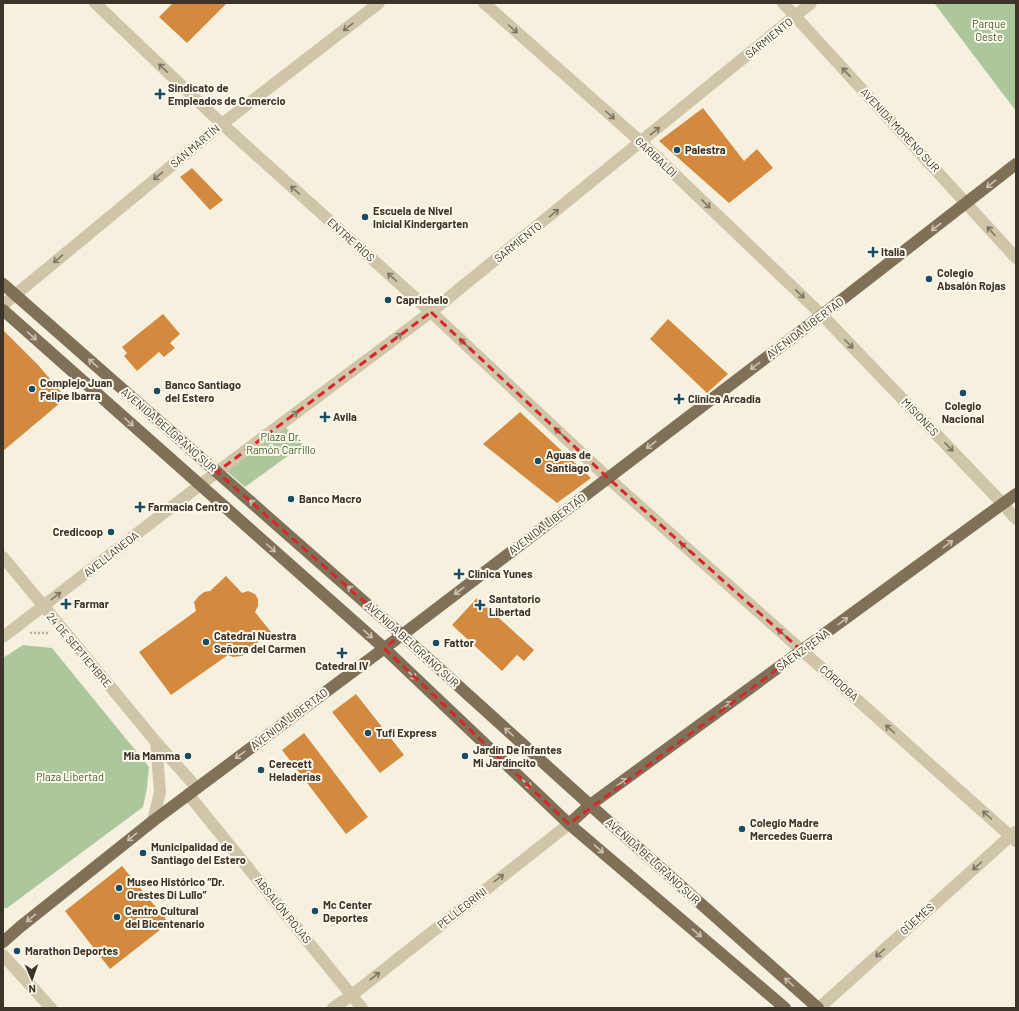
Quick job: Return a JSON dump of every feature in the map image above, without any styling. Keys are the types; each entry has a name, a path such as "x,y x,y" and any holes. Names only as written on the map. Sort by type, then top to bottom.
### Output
{"main road":[{"name":"AVENIDA LIBERTAD","path":"3,942 192,791 402,635 967,204 1016,164"},
{"name":"AVENIDA BELGRANO SUR","path":"3,284 402,635 590,805 819,1008"},
{"name":"AVENIDA BELGRANO SUR","path":"3,310 384,648 569,824 785,1008"},
{"name":"SÁENZ PEÑA","path":"590,805 1016,494"},
{"name":"PELLEGRINI","path":"569,824 590,805"}],"street":[{"name":"ENTRE RÍOS","path":"95,3 222,124 431,312 608,478"},
{"name":"SAN MARTÍN","path":"3,304 222,124 379,3"},
{"name":"GARIBALDI","path":"484,3 641,142 822,315"},
{"name":"AVENIDA MORENO SUR","path":"783,3 1016,258"},
{"name":"SARMIENTO","path":"217,472 431,312 811,3"},
{"name":"MISIONES","path":"822,315 1004,504 1016,519"},
{"name":"AVELLANEDA","path":"3,637 217,472"},
{"name":"CÓRDOBA","path":"608,478 802,651 1014,836"},
{"name":"24 DE SEPTIEMBRE","path":"3,558 156,742 192,791"},
{"path":"153,821 160,792 156,742"},
{"name":"ABSALÓN ROJAS","path":"192,791 362,1008"},
{"name":"PELLEGRINI","path":"333,1008 352,995 569,824"},
{"name":"GÜEMES","path":"819,1008 1014,836"},
{"path":"3,954 51,1008"}],"path":[{"path":"26,633 50,633 70,638"}],"highlighted area":[{"path":"431,312 608,478 802,651 569,824 384,648 402,635 217,472"}],"green space":[{"name":"Parque Oeste","path":"934,3 1016,3 1016,111"},
{"name":"Plaza Dr. Ramón Carrillo","path":"282,424 303,445 245,487 224,469"},
{"name":"Plaza Libertad","path":"23,645 52,648 149,767 143,807 7,908 3,908 3,658"}],"building":[{"path":"173,3 227,3 187,43 159,17"},
{"path":"703,108 744,161 757,149 773,168 729,203 659,141"},
{"path":"192,168 223,200 210,210 180,177"},
{"path":"163,314 180,334 170,343 175,348 164,357 159,352 137,371 124,356 127,353 122,347"},
{"path":"668,319 728,374 707,393 650,339"},
{"name":"Complejo Juan Felipe Ibarra","path":"3,330 39,366 66,398 3,451"},
{"name":"Aguas de Santiago","path":"520,412 591,478 557,503 483,444"},
{"name":"Catedral Nuestra Señora del Carmen","path":"226,576 242,593 248,591 255,594 258,599 258,606 255,612 271,632 242,656 233,657 228,655 171,695 139,652 196,611 194,602 199,596 204,592 210,591"},
{"path":"477,598 534,650 524,661 517,655 502,671 452,625"},
{"name":"Tufi Express","path":"356,694 404,755 380,773 332,712"},
{"path":"304,733 368,817 346,834 282,750"},
{"name":"Centro Cultural del Bicentenario","path":"122,866 169,923 110,969 65,911"}],"place":[{"name":"Sindicato de Empleados de Comercio","path":"160,94"},
{"name":"Palestra","path":"677,150"},
{"name":"Escuela de Nivel Inicial Kindergarten","path":"365,217"},
{"name":"Italia","path":"873,252"},
{"name":"Colegio Absalón Rojas","path":"929,279"},
{"name":"Caprichelo","path":"388,300"},
{"name":"Complejo Juan Felipe Ibarra","path":"32,389"},
{"name":"Banco Santiago del Estero","path":"157,391"},
{"name":"Colegio Nacional","path":"963,393"},
{"name":"Clínica Arcadia","path":"679,399"},
{"name":"Avila","path":"325,417"},
{"name":"Aguas de Santiago","path":"538,461"},
{"name":"Banco Macro","path":"291,499"},
{"name":"Farmacia Centro","path":"140,507"},
{"name":"Credicoop","path":"111,532"},
{"name":"Clínica Yunes","path":"459,574"},
{"name":"Farmar","path":"66,604"},
{"name":"Santatorio Libertad","path":"480,605"},
{"name":"Catedral Nuestra Señora del Carmen","path":"206,642"},
{"name":"Fattor","path":"436,643"},
{"name":"Catedral IV","path":"342,653"},
{"name":"Tufi Express","path":"368,733"},
{"name":"Mia Mamma","path":"188,756"},
{"name":"Jardín De Infantes Mi Jardíncito","path":"465,756"},
{"name":"Cerecett Heladerías","path":"261,770"},
{"name":"Colegio Madre Mercedes Guerra","path":"742,829"},
{"name":"Municipalidad de Santiago del Estero","path":"143,853"},
{"name":"Museo Histórico “Dr. Orestes Di Lullo”","path":"119,888"},
{"name":"Mc Center Deportes","path":"315,911"},
{"name":"Centro Cultural del Bicentenario","path":"117,917"},
{"name":"Marathon Deportes","path":"17,951"}]}
